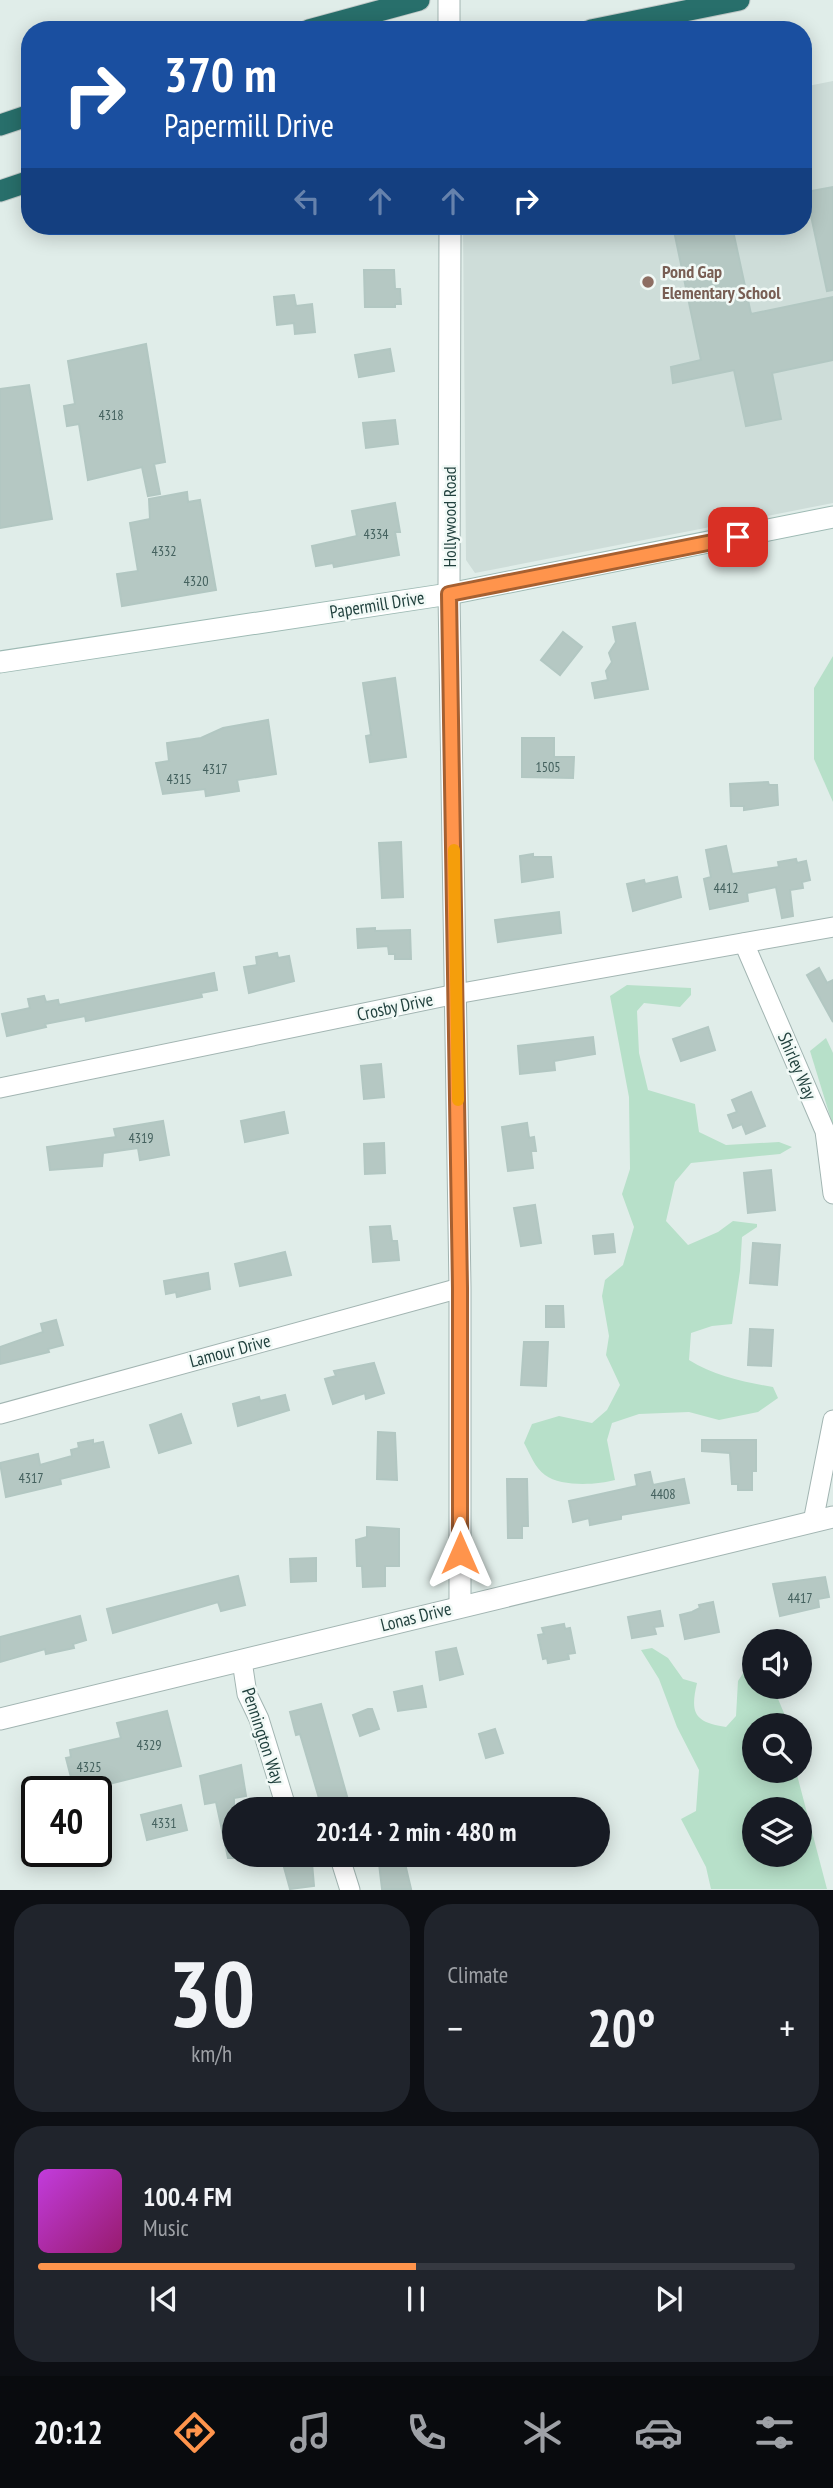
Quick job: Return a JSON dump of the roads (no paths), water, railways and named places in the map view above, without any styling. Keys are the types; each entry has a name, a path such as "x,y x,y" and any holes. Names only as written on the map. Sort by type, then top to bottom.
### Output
{"highway":[{"path":"341,21 419,0"},
{"path":"635,21 739,0"},
{"path":"0,118 21,112"},
{"path":"0,125 21,118"},
{"path":"0,191 21,184"}],"street":[{"path":"449,0 449,21"},
{"name":"Hollywood Road","path":"450,235 449,594 460,1288 460,1606"},
{"name":"Papermill Drive","path":"0,662 449,594 833,517"},
{"name":"Crosby Drive","path":"0,1088 456,994 833,927"},
{"name":"Shirley Way","path":"744,943 825,1131 833,1194"},
{"name":"Lamour Drive","path":"0,1413 460,1288"},
{"path":"823,1520 833,1420"},
{"name":"Lonas Drive","path":"0,1719 823,1520"},
{"name":"Pennington Way","path":"242,1661 247,1693 259,1719 283,1797"},
{"path":"343,1867 350,1889"}],"place":[{"name":"Pond Gap Elementary School","path":"648,282"}]}
